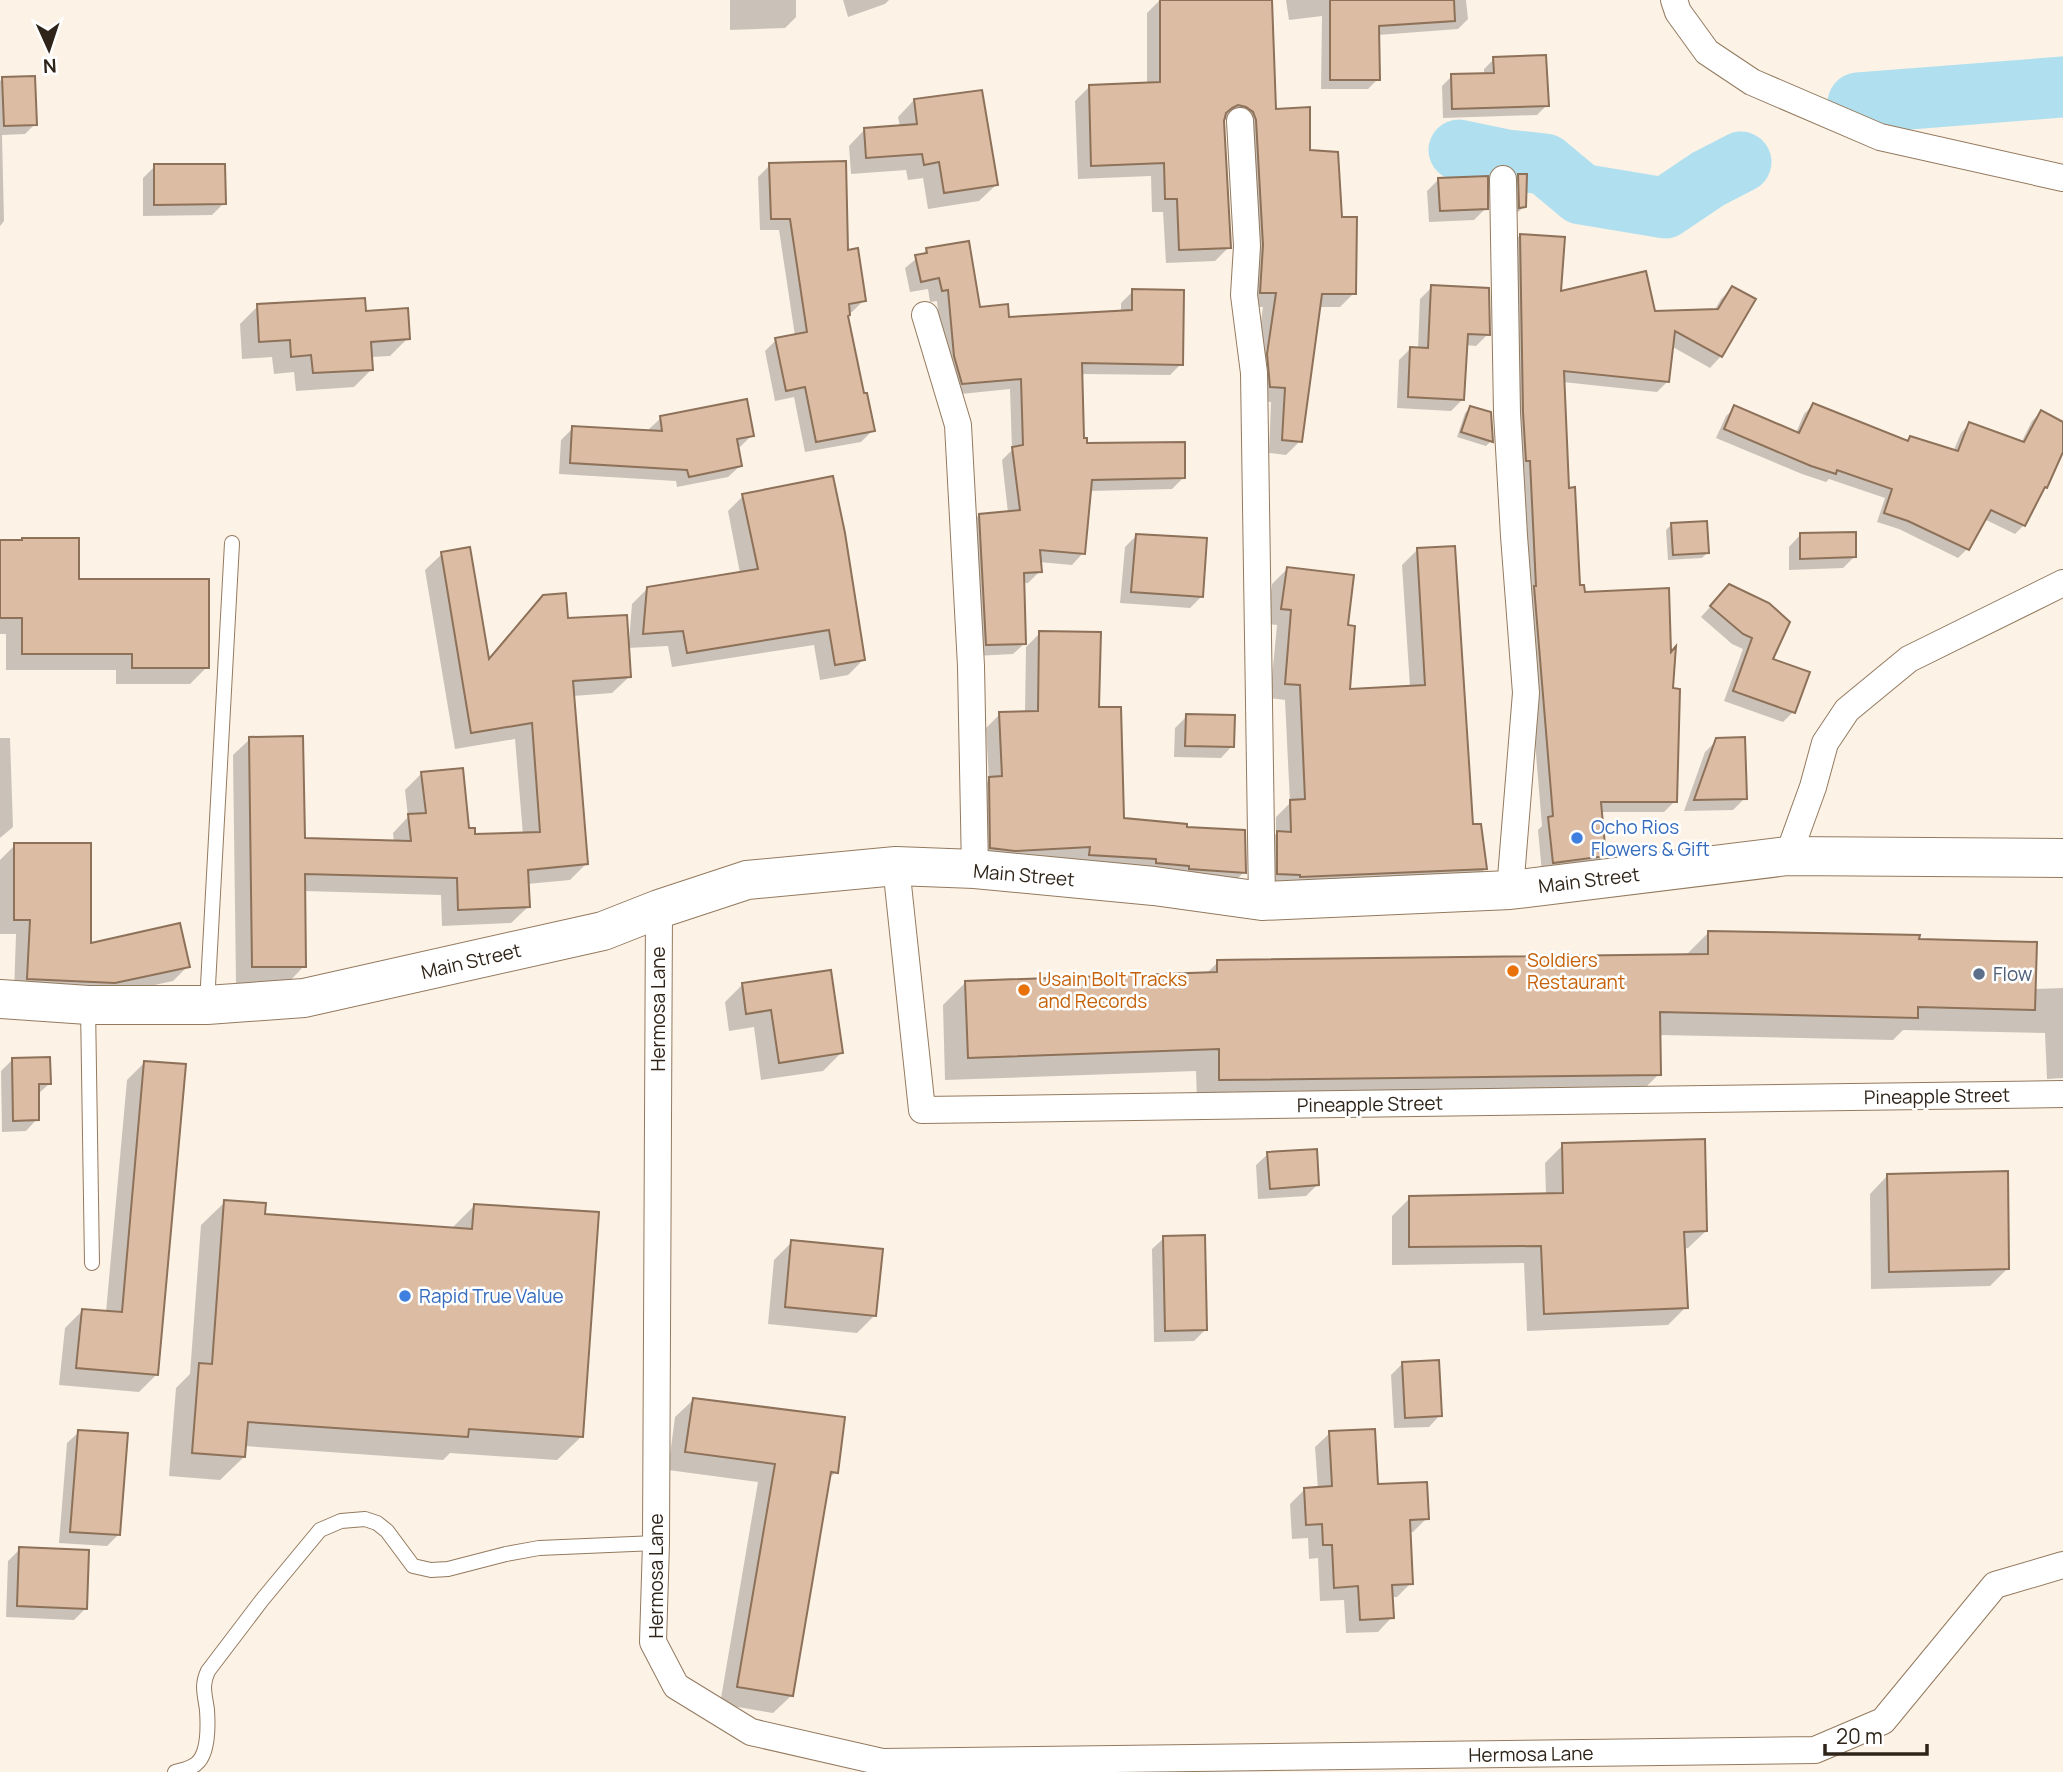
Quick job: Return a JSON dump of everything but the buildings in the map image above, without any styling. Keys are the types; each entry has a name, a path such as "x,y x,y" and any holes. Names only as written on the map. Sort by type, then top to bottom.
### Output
{"street":[{"path":"1674,0 1678,12 1707,52 1752,82 1880,137 2063,178"},
{"path":"1240,121 1247,246 1244,295 1254,373 1262,901"},
{"path":"1503,179 1507,413 1526,693 1510,890"},
{"path":"926,315 958,425 971,666 975,869"},
{"path":"1788,856 1813,788 1825,743 1847,710 1909,659 2063,583"},
{"name":"Main Street","path":"0,999 88,1005 207,1005 304,999 603,931 747,880 896,866 975,869 1154,886 1262,901 1510,890 1788,856 2063,858"},
{"name":"Pineapple Street","path":"896,866 922,1110 2063,1094"},
{"name":"Hermosa Lane","path":"659,909 656,1544 653,1642 676,1686 751,1731 882,1762 1815,1751 1884,1721 1995,1585 2063,1566"}],"lane":[{"path":"207,1005 232,543"},
{"path":"88,1005 92,1263"},
{"path":"175,1772 187,1770 199,1763 205,1749 207,1710 202,1690 208,1671 320,1530 341,1521 365,1519 377,1523 387,1531 413,1566 431,1570 447,1569 539,1548 656,1544"}],"waterway":[{"path":"1858,103 2063,87"},
{"path":"1459,150 1507,160 1545,164 1581,194 1665,208 1708,179 1741,162"}],"place":[{"name":"Ocho Rios Flowers & Gift","path":"1577,838"},
{"name":"Soldiers Restaurant","path":"1513,971"},
{"name":"Flow","path":"1979,974"},
{"name":"Usain Bolt Tracks and Records","path":"1024,990"},
{"name":"Rapid True Value","path":"405,1296"}]}
